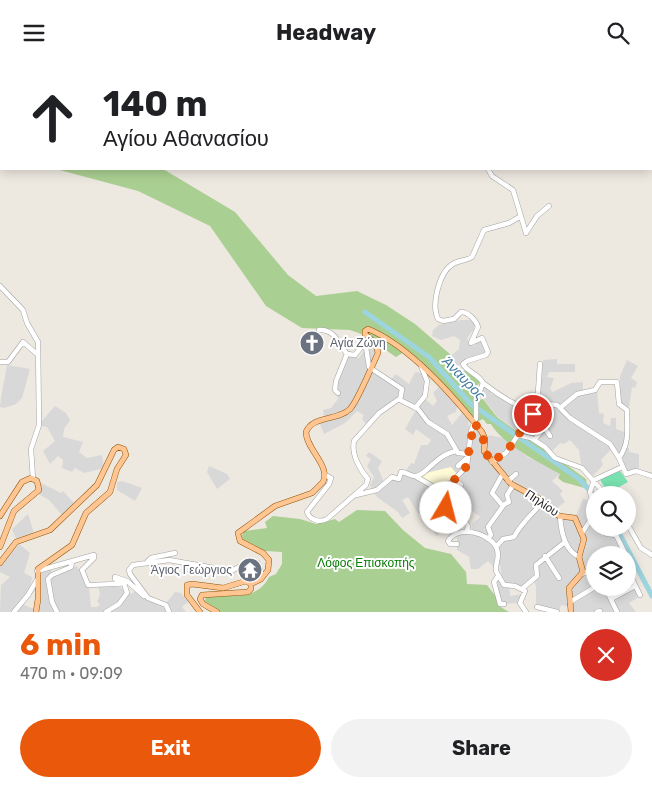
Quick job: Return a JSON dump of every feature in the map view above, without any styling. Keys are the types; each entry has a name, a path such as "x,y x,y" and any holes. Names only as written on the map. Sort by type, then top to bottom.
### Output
{"main road":[{"name":"Πηλίου","path":"370,369 378,348 376,343 364,335 367,329 421,366 474,423 483,434 484,450 510,483 543,501 560,516 574,517 582,533"},
{"path":"200,612 186,594 188,585 223,588 264,576 269,569 269,562 264,554 240,541 238,533 276,505 314,492 323,482 325,475 308,444 306,430 314,423 344,414 353,404 370,369"},
{"path":"0,563 17,541 52,528 100,481 114,449 123,448 126,455 118,466 108,494 86,513 72,545 42,565 37,571 38,599 36,612"},
{"path":"0,516 22,482 33,479 38,483 39,490 14,511 0,547"},
{"path":"571,612 570,586 582,574 580,557 584,543 582,533"},
{"path":"217,612 201,602 200,598 203,594 246,592 251,589 248,582"}],"street":[{"path":"554,65 559,65"},
{"path":"489,170 492,176 514,190 526,233 537,215 549,206"},
{"path":"521,216 509,223 484,230 472,257 450,266 442,276 438,286 436,313 438,319 443,321 454,319 463,312 477,323 477,331 471,342 473,343 482,338 488,353 463,364 464,367 478,376 493,392 528,410 533,410 537,405 554,404 570,418 612,445 626,474 636,471 652,475"},
{"path":"0,286 24,313 27,323 38,340 36,355 39,425 31,449 33,479"},
{"path":"319,330 324,330 335,336 347,354 355,355 362,346 366,347 367,363 370,369 402,389 399,399 379,413 354,441 354,449 360,469 368,480 356,495 334,511 326,520 313,519 307,512 329,484 330,477 325,475"},
{"path":"0,362 8,362 23,342 36,355"},
{"path":"338,393 335,390 336,381 347,354"},
{"path":"492,462 506,453 517,435 532,417 537,405 540,364"},
{"path":"415,408 425,395 427,381 421,366"},
{"path":"560,408 578,393 595,390 600,382 618,383 619,404 627,410 628,431 624,450 619,458"},
{"path":"446,508 446,488 466,467 477,398 483,383"},
{"path":"399,399 415,408 428,422 449,436 461,455 468,456"},
{"path":"532,417 541,422 550,436"},
{"path":"534,440 544,428"},
{"path":"517,435 534,440 545,447 555,458 582,468 596,486"},
{"path":"414,476 422,474 442,456 457,451"},
{"path":"458,466 468,456"},
{"path":"592,486 593,483 622,467"},
{"path":"356,495 377,490 392,477 399,479 401,472 414,476 421,482 453,499 468,525 468,531"},
{"path":"502,475 492,493 494,498 503,505"},
{"path":"488,539 491,535 488,527 503,505 509,502 506,495 510,483 516,475"},
{"path":"455,479 461,485"},
{"path":"496,547 503,539 513,537 518,527 533,514 543,501"},
{"path":"451,515 458,508"},
{"path":"560,516 565,542 575,555 580,557"},
{"path":"582,533 586,526"},
{"path":"457,544 449,543 449,539 455,532 468,531 488,539 496,547 499,557 495,569 498,576 505,586 522,589"},
{"path":"634,536 641,548 652,555"},
{"path":"522,589 537,576 535,566 565,542"},
{"path":"147,562 153,557 175,553"},
{"path":"37,571 95,556 82,570 89,586 124,583"},
{"path":"546,556 559,578"},
{"path":"145,595 129,570 134,564 169,560 231,571 249,562 258,563 261,572 248,582"},
{"path":"57,612 53,604 48,581 52,575 71,567 72,562"},
{"path":"582,574 586,572"},
{"path":"498,576 494,582 500,604 504,604"},
{"path":"106,612 118,605 127,594 128,589 124,583 115,577 126,580 143,596 145,595 166,605 169,612"},
{"path":"16,611 37,580"},
{"path":"636,588 640,595"},
{"path":"522,589 525,592 520,605 526,612"},
{"path":"570,602 586,592"},
{"path":"608,596 617,612"},
{"path":"610,599 616,596"},
{"path":"537,607 557,612"}],"shaded area":[{"path":"470,320 474,324 474,329 467,338 469,344 474,346 480,339 487,353 465,360 457,367 453,367 446,356 452,355 459,349 460,340 454,336 441,340 432,336 433,330 439,325"},
{"path":"367,346 374,347 375,352 367,369 389,382 396,374 409,384 415,372 421,373 425,381 424,398 433,406 437,401 433,393 439,387 457,406 456,412 447,416 452,425 462,413 468,419 469,430 478,431 487,439 489,435 503,438 529,458 541,462 560,474 552,481 563,491 560,494 565,502 553,511 557,516 575,519 583,499 586,499 586,536 617,536 621,546 586,546 586,596 636,596 636,591 639,597 629,603 636,612 574,612 573,607 561,605 559,612 536,606 536,586 532,578 521,588 509,585 510,596 523,594 519,603 501,604 497,581 502,579 500,565 493,566 488,561 478,569 471,569 469,557 457,550 457,534 471,533 472,524 480,517 471,510 467,500 459,506 463,516 451,521 451,525 443,522 441,532 437,536 431,529 444,511 433,499 430,501 429,516 418,513 408,497 402,500 410,513 402,518 398,512 377,497 370,485 374,477 367,466 371,459 366,456 369,452 382,461 378,468 384,482 380,485 383,488 393,479 399,481 411,463 414,464 421,445 428,445 431,440 416,429 413,435 405,429 417,408 398,397 378,411 367,426 362,419 364,415 357,411 345,423 324,434 320,424 325,422 323,410 331,408 338,399 336,381 348,355 359,358"},
{"path":"557,359 557,364 575,364 575,372 549,372 547,377 554,378 550,389 553,392 571,383 583,382 583,393 597,390 599,413 604,414 603,423 610,426 611,418 616,418 616,429 627,433 624,448 629,448 629,452 639,454 639,469 625,472 623,459 613,447 601,460 603,465 593,476 581,464 579,450 570,440 564,444 560,443 551,452 538,441 513,429 497,416 483,398 471,392 481,382 492,394 535,414 538,406 528,405 529,392 540,392 543,360"},
{"path":"627,360 638,366 631,378 637,382 635,388 632,387 629,407 621,404 620,376"},
{"path":"7,365 30,369 22,398 16,404 4,408 0,407"},
{"path":"55,406 66,413 70,420 64,429 63,437 83,442 79,452 87,458 102,455 104,468 84,473 75,468 72,472 62,468 63,460 58,456 50,464 43,451 55,441 47,427 41,426 41,422"},
{"path":"209,466 227,474 230,479 217,489 207,472"},
{"path":"451,467 458,475 441,489 418,478 426,473"},
{"path":"122,481 142,488 135,501 117,490 117,482"},
{"path":"41,483 61,493 63,491 74,503 62,515 49,500 39,494"},
{"path":"28,514 34,533 16,539 12,529"},
{"path":"19,544 30,553 24,573 32,577 29,592 20,603 38,611 41,595 40,572 51,569 52,576 77,566 89,588 91,607 97,607 100,604 97,602 100,594 98,587 115,584 131,594 136,591 143,598 163,607 175,592 181,593 188,602 182,607 186,612 0,612 1,585 10,577 0,572 0,567"}],"green space":[{"path":"60,170 165,170 235,212 288,275 316,296 357,291 386,305 415,324 451,355 446,356 453,364 453,369 462,372 466,370 481,382 470,391 478,400 483,399 497,417 586,479 586,488 563,482 558,478 560,474 513,446 491,424 487,424 483,419 477,422 407,350 396,357 367,334 364,335 350,330 302,328 266,306 210,226 138,191"},
{"path":"620,471 628,482 621,486 604,486 599,478"},
{"name":"Λόφος Επισκοπής","path":"357,510 385,511 403,530 425,548 451,554 466,572 467,584 487,585 497,598 499,606 509,612 221,612 204,602 207,596 243,595 258,590 269,577 276,574 282,564 282,552 265,551 243,539 244,531 267,528 265,522 273,516 300,519 316,524 335,519 339,522"}],"waterway":[{"name":"Άναυρος","path":"365,312 429,357 471,404 579,479 586,486"},
{"name":"Άναυρος","path":"621,536 652,596"}],"place":[{"name":"Αγία Ζώνη","path":"312,343"},
{"name":"Άγιος Γεώργιος","path":"250,570"}],"route":[{"path":"446,508 445,490 466,467 471,431 474,423 483,434 485,454 492,462 506,453 533,414"}]}
